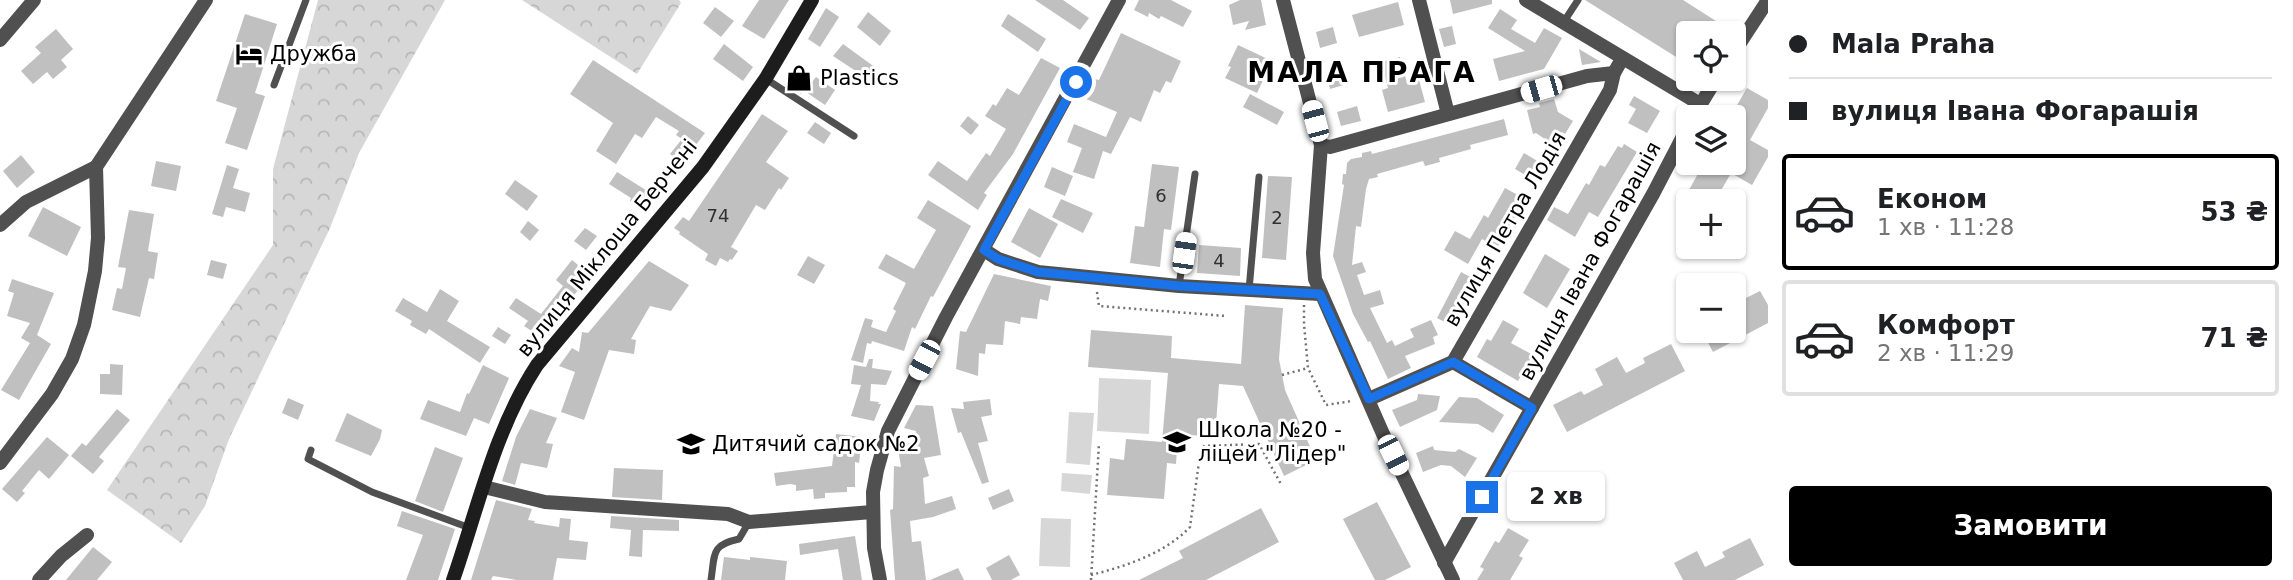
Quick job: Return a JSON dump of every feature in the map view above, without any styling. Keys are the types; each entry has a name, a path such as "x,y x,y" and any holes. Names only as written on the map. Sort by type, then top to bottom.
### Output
{"street":[{"path":"0,40 34,0"},
{"path":"0,225 26,201 96,167 206,0"},
{"name":"вулиця Міклоша Берчені","path":"453,580 508,419 525,383 537,365 703,167 766,78 813,0"},
{"path":"880,580 874,548 872,512 877,470 888,431 1119,0"},
{"path":"1283,0 1321,145 1313,253 1315,279 1453,580"},
{"path":"1419,0 1448,114"},
{"path":"1526,0 1622,59 1687,105"},
{"path":"1746,33 1768,0"},
{"name":"вулиця Петра Лодія","path":"1453,362 1610,90 1614,73 1622,59"},
{"path":"1321,145 1330,147 1587,76 1614,73"},
{"name":"вулиця Івана Фогарашія","path":"1444,563 1676,149"},
{"path":"0,463 52,394 72,359 84,325 95,271 98,238 96,167"},
{"path":"984,250 998,259 1038,272 1179,286 1320,294"},
{"path":"1369,399 1453,362 1532,408"},
{"path":"484,487 545,502 728,514 748,522 872,512"},
{"path":"39,580 61,556 87,535"}],"lane":[{"path":"274,85 306,0"},
{"path":"1562,23 1578,0"},
{"path":"766,78 854,136"},
{"path":"1179,286 1195,174"},
{"path":"1249,291 1259,177"},
{"path":"311,450 308,459 372,492 471,528"},
{"path":"712,580 717,548 722,543 739,539 748,522"}],"path":[{"path":"1096,279 1099,306 1226,316"},
{"path":"1305,295 1304,324 1308,368 1326,405 1369,399"},
{"path":"1282,375 1308,368"},
{"path":"1091,580 1099,443"},
{"path":"1091,575 1128,566 1171,544 1190,527 1200,454 1204,446 1259,444 1282,486"}],"green space":[{"path":"318,0 445,0 359,153 330,228 229,439 205,506 181,543 107,490 273,245 273,169"},
{"path":"522,0 679,0 681,3 637,74"},
{"path":"1099,378 1151,380 1149,434 1097,431"},
{"path":"1069,412 1094,413 1090,465 1066,463"},
{"path":"1062,473 1092,475 1090,494 1061,491"},
{"path":"1041,518 1071,519 1070,567 1039,566"}],"building":[{"path":"759,0 789,0 764,39 742,26"},
{"path":"1035,0 1063,0 1089,18 1080,30"},
{"path":"1139,0 1171,0 1192,11 1183,27 1161,16 1159,19 1149,13 1148,17 1134,10"},
{"path":"1240,0 1261,0 1266,25 1245,30 1249,21 1233,25 1229,5"},
{"path":"1450,0 1492,0 1492,4 1453,14"},
{"path":"1585,0 1683,0 1716,21 1676,21 1676,57"},
{"path":"1398,2 1404,25 1359,37 1352,15"},
{"path":"715,7 734,21 721,37 703,23"},
{"path":"826,8 839,17 820,47 808,39"},
{"path":"1500,9 1517,20 1511,29 1535,43 1544,28 1562,38 1544,69 1499,81 1493,59 1525,51 1488,28"},
{"path":"868,12 891,31 880,46 857,27"},
{"name":"Дружба","path":"245,14 277,24 255,93 265,96 247,150 225,143 237,108 216,101"},
{"path":"1008,14 1046,39 1038,52 1001,26"},
{"path":"1452,26 1456,44 1444,47 1439,29"},
{"path":"1333,27 1337,43 1320,48 1316,32"},
{"path":"56,29 73,49 61,60 67,67 53,79 47,72 33,84 21,71 41,53 35,47"},
{"path":"1121,33 1181,61 1171,83 1166,81 1160,93 1154,90 1141,122 1130,117 1111,154 1103,151 1094,179 1073,172 1082,148 1067,142 1074,124 1106,137 1117,112 1086,99 1095,79 1099,80"},
{"path":"724,44 753,67 743,81 713,59"},
{"path":"843,44 876,68 868,79 833,56"},
{"path":"1238,45 1272,61 1257,93 1225,78"},
{"path":"1579,49 1601,62 1582,65"},
{"path":"1400,57 1407,83 1419,80 1425,102 1388,112 1382,90 1388,88 1381,62"},
{"path":"1041,58 1060,68 1013,154 984,193 987,195 978,210 928,175 938,161 967,181 986,153 990,156 1006,129 985,116 993,104 996,106 1007,88 1019,95"},
{"path":"593,60 705,133 682,163 670,154 682,139 676,135 679,131 656,117 642,138 635,134 616,164 596,151 613,123 570,94"},
{"path":"1343,69 1347,84 1330,89 1326,74"},
{"path":"797,71 812,82 816,77 835,90 825,105 803,90 801,94 788,86"},
{"path":"1746,90 1768,100 1768,108 1750,140 1768,150 1768,157 1752,185 1734,175 1746,175 1746,105 1737,105"},
{"path":"1250,94 1284,112 1277,125 1243,107"},
{"path":"1634,96 1660,111 1647,133 1628,123 1636,109 1629,105"},
{"path":"1554,99 1558,112 1573,121 1565,134 1562,132 1555,146 1536,133 1533,134 1527,110 1540,107 1539,103"},
{"path":"1357,106 1361,121 1341,126 1337,112"},
{"path":"762,114 788,131 766,162 789,178 765,210 756,205 731,247 738,251 732,260 728,262 720,258 716,266 705,260 708,254 674,228 683,217 689,221"},
{"path":"968,116 979,125 971,135 960,126"},
{"path":"1504,119 1508,135 1470,145 1471,149 1439,158 1440,162 1425,166 1423,161 1377,174 1378,177 1369,179 1361,227 1356,226 1352,265 1362,262 1366,272 1357,275 1364,295 1380,290 1384,304 1370,308 1387,343 1392,340 1395,346 1414,337 1410,329 1431,320 1438,335 1433,337 1435,344 1405,356 1411,368 1388,379 1370,341 1368,342 1353,314 1333,256 1344,185 1343,174 1346,174 1347,163 1351,159 1362,157 1362,153 1371,151 1372,154"},
{"path":"815,122 831,133 824,144 807,133"},
{"path":"1624,144 1637,152 1598,217 1589,212 1575,237 1547,220 1554,207 1568,214 1600,165 1605,167 1618,146 1622,148"},
{"path":"1524,153 1544,165 1535,181 1515,169"},
{"path":"21,155 35,172 17,188 3,171"},
{"path":"156,161 181,166 176,191 151,186"},
{"path":"1152,164 1179,167 1171,230 1164,229 1160,267 1130,263 1135,226 1144,227"},
{"path":"227,165 239,169 233,188 250,193 245,212 226,207 223,217 212,214"},
{"path":"1052,167 1073,176 1065,196 1044,187"},
{"path":"617,172 657,197 645,211 609,184"},
{"path":"1697,175 1730,175 1722,189 1689,189"},
{"path":"1268,176 1292,177 1286,260 1262,258"},
{"path":"515,180 538,196 527,211 505,194"},
{"path":"1505,188 1525,199 1497,248 1482,239 1468,264 1444,250 1455,231 1470,239 1484,215 1488,218"},
{"path":"1061,199 1093,213 1083,233 1052,217"},
{"path":"928,200 971,226 915,329 912,327 904,351 872,341 871,344 867,343 863,363 851,360 865,318 873,320 871,327 886,332 896,311 893,309 906,283 878,268 886,254 914,269 936,230 917,218"},
{"path":"43,207 81,227 67,256 28,236"},
{"path":"1029,208 1058,224 1040,258 1011,242"},
{"path":"129,210 154,214 148,251 158,253 154,279 149,278 140,317 112,310 117,288 122,289 126,268 118,267"},
{"path":"528,221 539,230 530,241 520,232"},
{"path":"585,228 597,236 586,250 574,241"},
{"path":"1199,245 1241,248 1240,276 1197,273"},
{"path":"1545,254 1570,269 1547,308 1523,293"},
{"path":"808,256 825,265 814,284 797,275"},
{"path":"211,260 227,264 223,279 207,275"},
{"path":"572,260 590,275 541,337 524,326 528,321 509,308 516,298 541,314 563,286 556,280"},
{"path":"649,261 689,285 671,311 650,306 631,339 636,340 634,354 609,350 584,420 561,412 575,372 559,366 572,348 579,352 582,332 588,333"},
{"path":"1461,272 1476,280 1452,326 1437,318"},
{"path":"994,274 1051,286 1048,301 1040,299 1037,319 1021,317 1020,324 1005,321 1003,345 986,344 985,354 979,353 978,376 956,369 960,331 966,332"},
{"path":"12,279 54,293 37,335 51,344 19,400 1,390 30,343 21,338 30,323 7,316 14,293 8,291"},
{"path":"440,289 459,301 447,321 490,347 480,363 429,329 426,334 410,325 412,321 395,311 403,298 427,312"},
{"path":"1760,291 1768,305 1768,323 1746,335 1746,298"},
{"path":"1245,305 1283,308 1279,359 1285,390 1316,460 1284,476 1243,386 1219,384 1215,437 1178,434 1176,464 1167,463 1164,499 1107,495 1110,458 1124,460 1126,439 1162,442 1168,373 1088,367 1091,330 1172,336 1171,358 1241,364"},
{"path":"1503,320 1519,329 1511,343 1533,355 1518,381 1477,357 1487,339 1491,341"},
{"path":"498,327 511,335 505,344 492,336"},
{"path":"1708,343 1730,343 1713,352"},
{"path":"1671,344 1685,371 1567,432 1553,405 1581,391 1584,395 1603,385 1595,369 1617,357 1626,373 1645,363 1643,358"},
{"path":"869,359 873,359 872,368 892,371 886,385 871,384 870,401 881,404 874,421 851,416 861,385 851,384 854,365 866,367"},
{"path":"110,364 123,365 122,395 100,394 100,374 110,374"},
{"path":"483,365 509,378 489,424 474,418 466,436 420,419 428,400 460,412"},
{"path":"1418,394 1440,396 1437,410 1400,427 1392,410 1417,400"},
{"path":"1459,397 1477,398 1504,415 1493,433 1478,424 1439,422"},
{"path":"288,398 304,405 298,420 282,413"},
{"path":"990,399 992,415 981,417 988,441 978,443 989,482 982,484 961,432 958,433 951,408 964,409 963,402"},
{"path":"916,405 933,406 941,455 924,458 929,476 923,478 925,504 952,496 956,509 910,521 912,542 921,541 926,580 895,580 890,510 893,509 894,466 901,467 897,442 914,444 916,431 904,428"},
{"path":"117,409 130,420 99,457 104,461 93,474 71,456 82,443 86,446"},
{"path":"530,409 557,418 546,443 553,444 547,468 521,463 515,485 502,481 516,437"},
{"path":"347,413 382,430 371,456 335,441"},
{"path":"836,434 862,437 859,463 855,462 855,487 847,487 847,492 825,493 825,498 814,499 813,489 796,491 796,485 776,486 774,473 832,466"},
{"path":"47,437 69,455 49,479 39,470 22,491 25,493 17,502 2,489"},
{"path":"1433,446 1434,450 1455,452 1459,449 1477,458 1465,477 1451,466 1441,465 1423,472 1416,453"},
{"path":"435,447 463,458 443,512 415,501"},
{"path":"614,468 663,470 662,500 612,497"},
{"path":"1009,489 1014,501 993,510 988,498"},
{"path":"496,500 532,509 528,520 535,521 534,523 559,527 560,518 571,519 569,540 588,542 586,560 557,558 553,580 517,580 493,576 491,580 471,580"},
{"path":"1377,502 1411,567 1385,580 1375,580 1343,519"},
{"path":"1261,508 1279,542 1206,580 1139,580 1183,558 1179,551"},
{"path":"402,511 455,529 438,580 406,580 423,535 397,526"},
{"path":"611,516 679,520 679,531 643,530 642,557 629,556 631,530 610,528"},
{"path":"1508,528 1529,540 1519,556 1523,558 1510,580 1477,580 1484,569 1480,567 1495,541 1499,543"},
{"path":"855,536 862,580 843,580 838,549 800,555 799,544"},
{"path":"1750,538 1764,565 1735,580 1683,580 1674,563 1697,551 1705,567 1725,557 1722,552"},
{"path":"93,547 112,562 97,580 66,580"},
{"path":"1009,555 1020,575 1011,580 992,580 986,568"},
{"path":"724,557 787,561 785,580 721,580"},
{"path":"958,568 964,580 930,580"}],"place":[{"name":"Дружба","path":"249,54"},
{"name":"Plastics","path":"799,78"},
{"name":"Школа №20 - ліцей \"Лідер\"","path":"1177,442"},
{"name":"Дитячий садок №2","path":"691,444"}],"district":[{"name":"МАЛА ПРАГА","path":"1362,72"}],"route":[{"path":"1076,82 984,250 1017,267 1038,272 1179,286 1320,294 1369,399 1453,362 1532,408 1482,497"}]}
